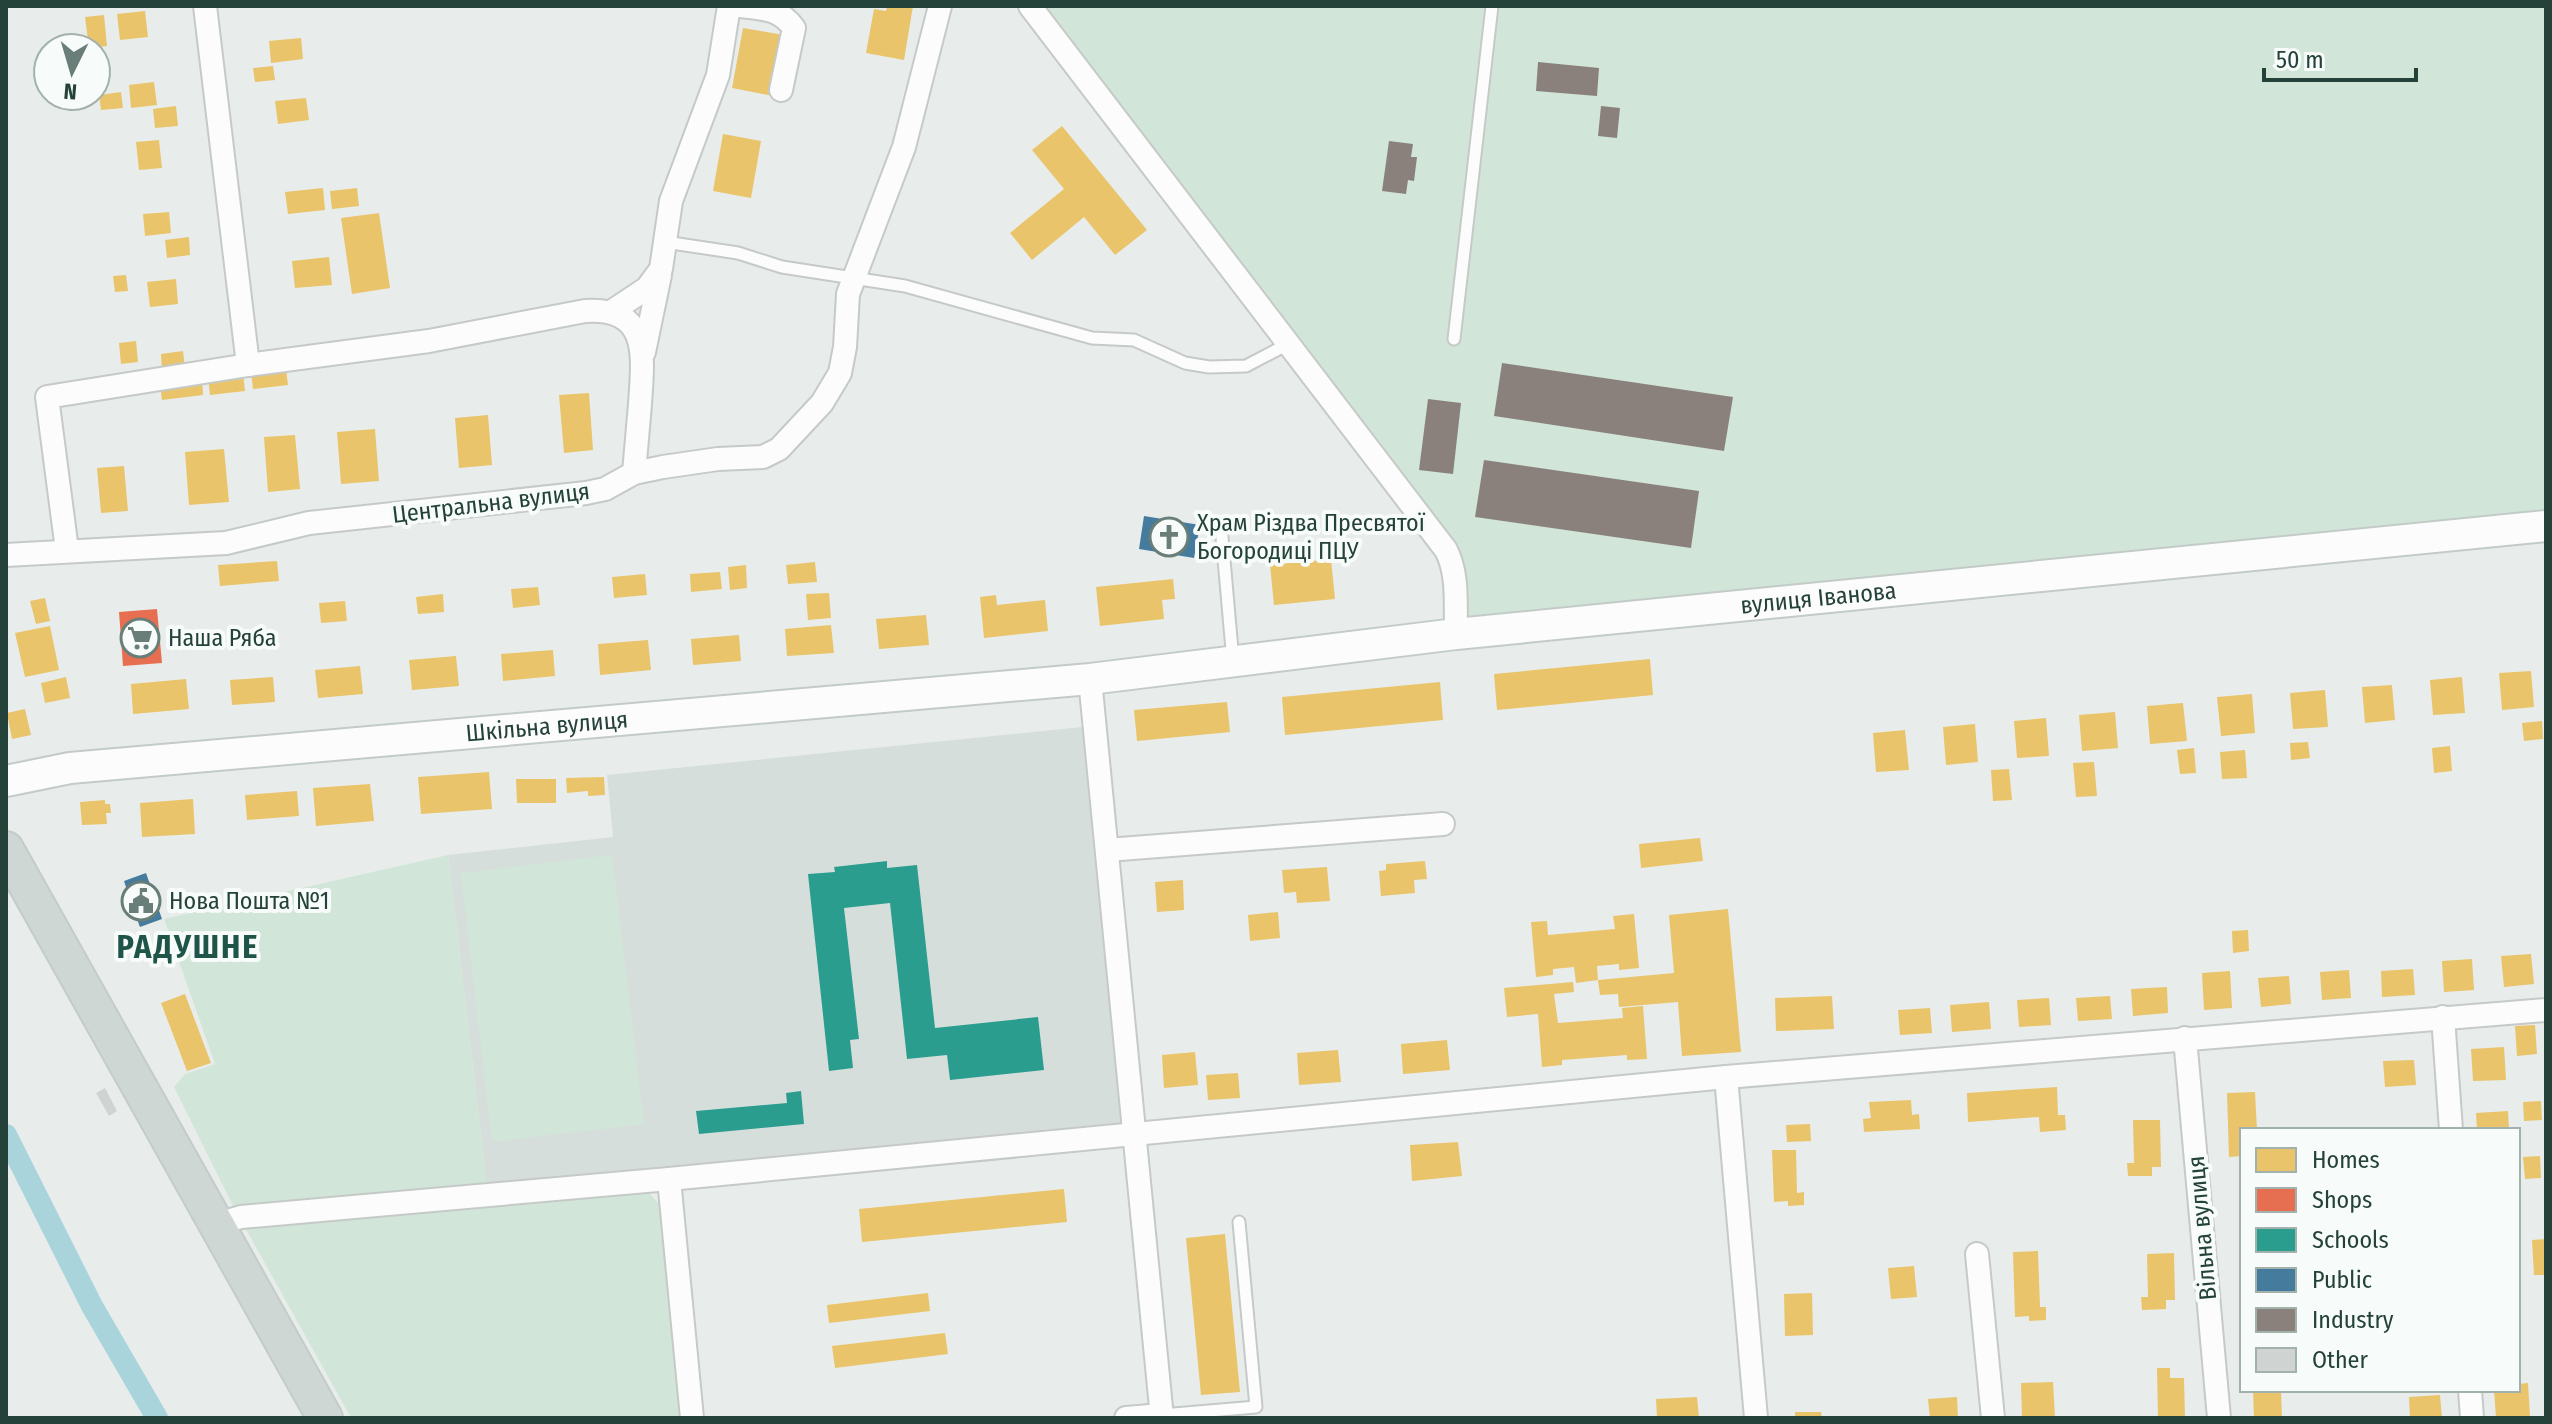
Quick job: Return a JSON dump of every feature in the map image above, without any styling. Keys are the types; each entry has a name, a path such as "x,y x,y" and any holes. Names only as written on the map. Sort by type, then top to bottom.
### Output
{"main road":[{"path":"6,849 325,1418"}],"street":[{"path":"205,6 248,365"},
{"path":"634,473 644,352 671,201 718,75 729,6"},
{"path":"741,6 774,10 785,16 794,28 781,90"},
{"name":"Центральна вулиця","path":"6,555 226,543 309,523 586,493 605,489 634,473 692,463 763,457 779,449 822,403 840,373 848,294 904,147 940,6"},
{"path":"1030,6 1446,550 1455,579 1456,634"},
{"path":"611,312 647,288 661,269"},
{"path":"67,550 47,397 248,365 429,341 585,311 611,312 629,323 644,352"},
{"name":"вулиця Іванова","path":"1090,679 1456,634 2546,526"},
{"path":"1090,679 1162,1416 1126,1418"},
{"name":"Шкільна вулиця","path":"6,781 70,768 1090,679"},
{"path":"1107,850 1443,824"},
{"path":"217,1224 241,1217 1726,1077 2546,1010"},
{"path":"2443,1017 2451,1128"},
{"name":"Вільна вулиця","path":"2185,1038 2219,1418"},
{"path":"1726,1077 1756,1418"},
{"path":"669,1179 692,1418"},
{"path":"1977,1254 1993,1418"},
{"path":"2470,1392 2472,1418"}],"lane":[{"path":"1454,339 1492,6"},
{"path":"665,242 738,253 782,267 905,286 1092,338 1134,340 1185,363 1209,367 1246,366 1288,344"},
{"path":"1221,526 1233,661"},
{"path":"1162,1416 1256,1407 1239,1222"}],"shaded area":[{"path":"1082,727 1121,1126 487,1187 448,855 613,837 607,775"}],"green space":[{"path":"1030,6 2546,6 2546,527 1456,634 1455,579"},
{"path":"448,855 487,1187 235,1210 174,1087 185,1074 215,1064 164,919"},
{"path":"612,855 644,1124 492,1142 461,873"},
{"path":"648,1192 661,1206 686,1418 351,1418 243,1224"}],"building: Homes":[{"path":"887,6 913,6 904,60 866,53 874,9 886,11"},
{"path":"145,11 148,37 120,40 117,14"},
{"path":"104,15 106,32 87,32 85,17"},
{"path":"743,28 784,35 773,96 732,88"},
{"path":"301,38 303,59 271,63 269,41"},
{"path":"273,66 275,80 255,82 253,68"},
{"path":"154,82 157,105 131,108 129,85"},
{"path":"121,92 123,108 112,109 112,93"},
{"path":"306,98 309,120 278,124 275,101"},
{"path":"176,106 178,126 155,128 153,109"},
{"path":"1062,126 1147,230 1115,255 1084,217 1032,260 1010,233 1064,189 1032,150"},
{"path":"723,134 761,141 751,198 713,191"},
{"path":"159,140 162,168 139,170 136,142"},
{"path":"323,188 325,210 288,214 285,192"},
{"path":"357,188 359,206 332,209 330,191"},
{"path":"169,212 171,233 145,236 143,214"},
{"path":"379,213 390,288 352,294 341,218"},
{"path":"189,237 190,255 167,258 165,240"},
{"path":"329,257 332,285 295,288 292,261"},
{"path":"126,275 128,291 115,292 113,276"},
{"path":"176,279 178,304 150,307 147,282"},
{"path":"136,341 138,362 121,364 119,343"},
{"path":"183,351 185,369 162,371 161,354"},
{"path":"286,369 288,385 253,389 251,372"},
{"path":"243,373 245,391 210,395 208,377"},
{"path":"202,380 203,395 162,400 160,384"},
{"path":"589,393 593,450 564,453 559,395"},
{"path":"488,415 492,465 459,468 455,418"},
{"path":"375,429 379,481 341,484 337,432"},
{"path":"295,435 300,489 268,492 264,437"},
{"path":"224,449 229,502 189,505 185,452"},
{"path":"124,466 128,511 101,513 97,468"},
{"path":"1331,559 1335,599 1274,605 1270,565"},
{"path":"277,561 279,581 220,586 218,565"},
{"path":"815,562 817,582 788,584 786,565"},
{"path":"746,565 747,588 730,590 728,567"},
{"path":"720,572 722,589 691,592 690,574"},
{"path":"645,574 647,595 614,598 612,577"},
{"path":"1173,579 1175,599 1162,600 1164,619 1100,626 1096,587"},
{"path":"538,587 540,605 513,608 511,589"},
{"path":"829,593 831,618 808,620 806,594"},
{"path":"443,594 444,612 418,614 416,597"},
{"path":"996,595 997,605 1045,600 1048,631 984,638 980,597"},
{"path":"45,598 50,621 36,624 30,601"},
{"path":"345,601 347,621 321,623 319,603"},
{"path":"926,615 929,645 879,649 876,619"},
{"path":"831,625 834,653 787,656 785,629"},
{"path":"50,626 59,670 25,677 15,633"},
{"path":"739,635 741,661 693,665 691,639"},
{"path":"648,640 651,670 600,675 598,644"},
{"path":"553,650 555,676 503,681 501,654"},
{"path":"456,656 459,686 412,690 409,660"},
{"path":"1650,659 1653,695 1497,710 1494,674"},
{"path":"360,666 363,694 318,698 315,670"},
{"path":"2531,671 2534,707 2502,710 2499,673"},
{"path":"66,677 70,698 45,703 41,683"},
{"path":"273,677 275,702 232,705 230,680"},
{"path":"2462,677 2465,713 2433,715 2430,680"},
{"path":"186,679 189,709 133,714 131,684"},
{"path":"1440,682 1443,720 1285,735 1282,697"},
{"path":"2392,685 2395,720 2365,723 2362,687"},
{"path":"2325,690 2328,727 2293,729 2290,693"},
{"path":"2252,694 2255,733 2221,736 2217,697"},
{"path":"1227,702 1230,732 1137,741 1134,710"},
{"path":"2183,703 2187,741 2150,744 2147,706"},
{"path":"25,709 31,735 12,739 7,713"},
{"path":"2115,712 2118,748 2082,751 2079,715"},
{"path":"2046,718 2049,756 2017,758 2014,721"},
{"path":"2542,721 2543,739 2524,741 2522,723"},
{"path":"1975,724 1978,762 1946,765 1943,727"},
{"path":"1905,730 1909,770 1876,772 1873,733"},
{"path":"2308,742 2310,758 2291,760 2290,743"},
{"path":"2450,746 2452,771 2434,773 2432,748"},
{"path":"2194,748 2196,773 2180,774 2177,750"},
{"path":"2245,750 2247,778 2222,779 2220,752"},
{"path":"2094,762 2097,796 2076,797 2073,763"},
{"path":"2009,769 2012,800 1993,801 1991,770"},
{"path":"489,772 492,809 421,814 418,777"},
{"path":"604,777 605,795 588,796 588,791 567,793 566,778"},
{"path":"516,779 556,779 556,803 517,803"},
{"path":"370,784 374,821 316,826 313,788"},
{"path":"297,791 299,816 247,820 245,795"},
{"path":"193,799 195,834 142,837 140,803"},
{"path":"105,800 105,804 110,804 111,813 106,813 107,824 82,825 80,802"},
{"path":"1700,838 1703,861 1641,868 1639,844"},
{"path":"1425,861 1427,879 1414,880 1415,893 1381,896 1379,871 1386,870 1386,864"},
{"path":"1327,867 1330,901 1297,903 1296,892 1284,893 1282,870"},
{"path":"1183,880 1184,910 1157,912 1155,882"},
{"path":"1728,909 1741,1052 1682,1056 1678,1002 1619,1007 1618,994 1600,995 1598,980 1674,973 1669,915"},
{"path":"1278,912 1280,938 1250,941 1248,915"},
{"path":"1634,914 1639,968 1619,970 1619,964 1597,966 1598,980 1576,983 1574,967 1553,969 1553,975 1536,977 1531,922 1547,921 1548,935 1615,929 1613,916"},
{"path":"2248,930 2249,951 2233,953 2232,931"},
{"path":"2531,954 2534,984 2504,987 2501,956"},
{"path":"2472,959 2474,990 2444,992 2442,961"},
{"path":"2413,969 2415,995 2382,997 2381,971"},
{"path":"2349,970 2351,998 2322,1000 2320,972"},
{"path":"2230,971 2232,1008 2204,1010 2202,973"},
{"path":"2289,976 2291,1004 2261,1007 2258,978"},
{"path":"1573,982 1574,992 1554,994 1558,1023 1623,1018 1622,1008 1643,1006 1647,1059 1627,1060 1627,1055 1562,1060 1562,1065 1542,1067 1538,1014 1507,1017 1504,988"},
{"path":"2167,987 2168,1013 2133,1016 2131,989"},
{"path":"185,994 211,1063 187,1071 161,1003"},
{"path":"1832,996 1834,1029 1776,1031 1775,998"},
{"path":"2110,996 2112,1019 2078,1021 2076,998"},
{"path":"2049,998 2051,1025 2019,1027 2017,1000"},
{"path":"1989,1002 1991,1029 1952,1032 1950,1005"},
{"path":"1930,1008 1932,1033 1900,1035 1898,1010"},
{"path":"2535,1025 2537,1054 2517,1056 2515,1026"},
{"path":"1447,1040 1450,1070 1403,1074 1401,1044"},
{"path":"2504,1047 2506,1080 2473,1081 2471,1049"},
{"path":"1338,1050 1341,1082 1299,1085 1297,1053"},
{"path":"1195,1052 1198,1085 1164,1088 1162,1055"},
{"path":"2414,1060 2416,1085 2385,1087 2383,1061"},
{"path":"1238,1073 1240,1098 1208,1100 1206,1075"},
{"path":"2057,1087 2058,1115 2065,1115 2066,1130 2040,1132 2039,1117 1968,1122 1967,1093"},
{"path":"2255,1092 2257,1128 2240,1128 2240,1156 2229,1157 2227,1093"},
{"path":"1911,1100 1912,1115 1919,1114 1920,1129 1864,1132 1863,1119 1871,1118 1869,1102"},
{"path":"2541,1101 2542,1120 2524,1121 2523,1102"},
{"path":"2508,1111 2509,1128 2477,1128 2476,1113"},
{"path":"2133,1120 2160,1120 2161,1167 2152,1167 2152,1176 2128,1176 2127,1163 2134,1163"},
{"path":"1810,1124 1811,1141 1787,1142 1786,1125"},
{"path":"1458,1142 1462,1176 1412,1181 1410,1145"},
{"path":"1772,1150 1796,1150 1797,1193 1804,1192 1804,1205 1788,1206 1788,1201 1774,1202"},
{"path":"2540,1156 2541,1178 2525,1179 2523,1157"},
{"path":"1064,1189 1067,1222 862,1242 859,1209"},
{"path":"1225,1234 1240,1392 1201,1395 1186,1238"},
{"path":"2546,1239 2546,1275 2534,1275 2532,1240"},
{"path":"2038,1251 2040,1307 2046,1307 2046,1320 2029,1321 2029,1316 2015,1317 2013,1252"},
{"path":"2174,1253 2175,1300 2166,1300 2166,1309 2142,1310 2141,1297 2148,1297 2147,1254"},
{"path":"1914,1266 1917,1297 1891,1299 1888,1268"},
{"path":"928,1293 930,1311 829,1323 827,1305"},
{"path":"1812,1293 1813,1335 1785,1336 1784,1294"},
{"path":"945,1333 948,1354 835,1368 832,1346"},
{"path":"2157,1368 2170,1368 2170,1378 2184,1378 2185,1418 2158,1418"},
{"path":"2053,1382 2055,1418 2022,1418 2021,1383"},
{"path":"2528,1383 2530,1416 2496,1418 2494,1392 2520,1392 2520,1384"},
{"path":"2253,1392 2281,1392 2282,1418 2254,1418"},
{"path":"2440,1395 2442,1418 2410,1418 2409,1397"},
{"path":"1697,1397 1699,1418 1657,1418 1656,1399"},
{"path":"1957,1397 1958,1418 1930,1418 1928,1399"},
{"path":"1795,1412 1821,1412 1822,1418 1795,1418"}],"building: Shops":[{"name":"Наша Ряба","path":"157,609 162,663 123,666 119,612"}],"building: Schools":[{"path":"887,861 887,868 917,865 935,1028 1038,1017 1044,1070 950,1080 947,1055 907,1059 890,903 844,908 859,1039 850,1040 853,1068 829,1071 808,874 835,872 834,867"},
{"path":"801,1091 804,1124 699,1134 696,1111 787,1103 786,1093"}],"building: Public":[{"name":"Храм Різдва Пресвятої Богородиці ПЦУ","path":"1144,516 1200,525 1194,558 1139,549"},
{"path":"146,873 162,919 140,927 134,911 128,913 124,902 130,899 124,881"}],"building: Industry":[{"path":"1538,62 1599,68 1597,96 1536,91"},
{"path":"1601,106 1620,108 1617,138 1598,136"},
{"path":"1389,141 1413,144 1411,157 1417,157 1414,181 1408,180 1406,194 1382,191"},
{"path":"1502,363 1733,397 1724,451 1494,416"},
{"path":"1428,399 1461,403 1453,474 1419,470"},
{"path":"1484,460 1699,491 1691,548 1475,517"}],"building: Other":[{"path":"105,1088 117,1111 109,1116 96,1093"}],"waterway":[{"path":"6,1135 92,1306 157,1418"}],"place":[{"name":"Храм Різдва Пресвятої Богородиці ПЦУ","path":"1169,537"},
{"name":"Наша Ряба","path":"140,638"},
{"name":"Нова Пошта №1","path":"141,901"}],"district":[{"name":"РАДУШНЕ","path":"188,947"}]}
